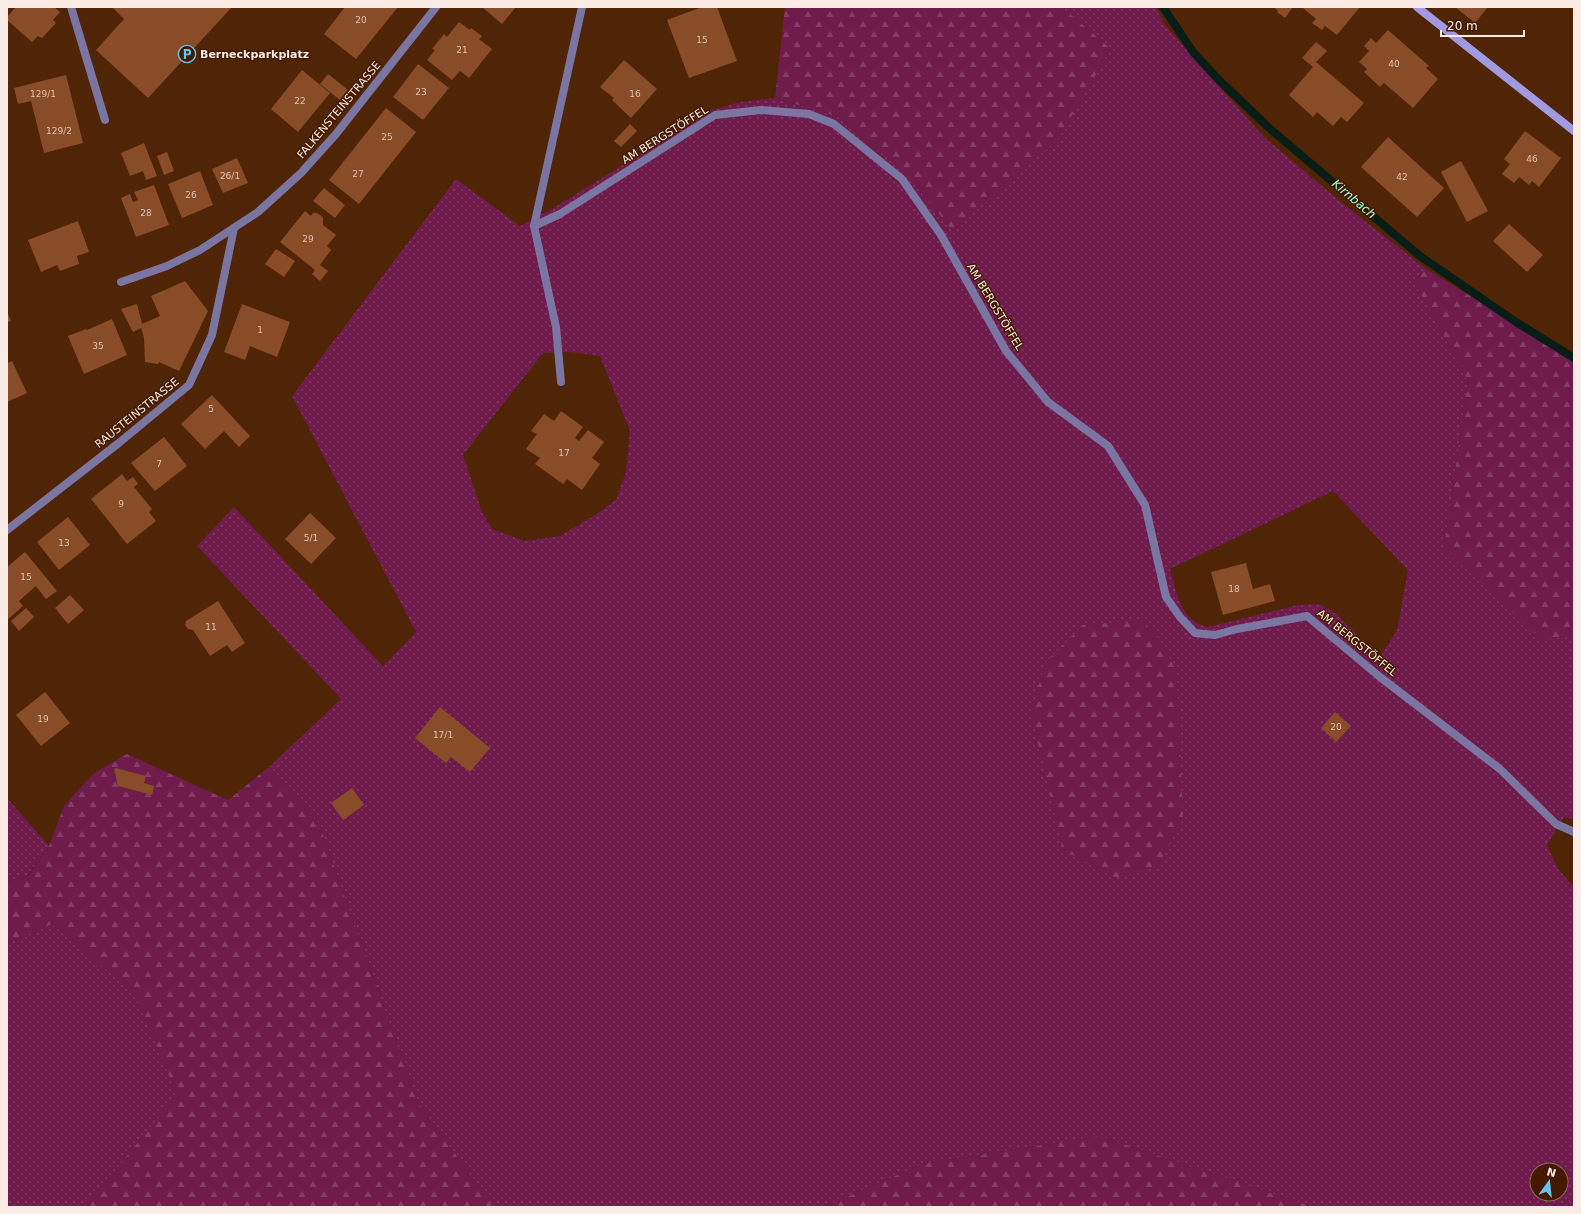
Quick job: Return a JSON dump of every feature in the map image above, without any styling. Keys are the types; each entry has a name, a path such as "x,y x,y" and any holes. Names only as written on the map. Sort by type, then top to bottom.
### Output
{"main road":[{"path":"1417,7 1574,131"}],"street":[{"path":"71,7 105,120"},
{"name":"FALKENSTEINSTRASSE","path":"121,282 167,266 200,250 258,212 301,173 336,134 436,7"},
{"path":"561,382 556,327 534,226 582,7"},
{"name":"AM BERGSTÖFFEL","path":"534,226 560,214 716,115 761,110 809,114 834,124 902,179 941,235 1006,351 1048,402 1108,446 1145,505 1166,597 1180,618 1195,632 1215,635 1237,629 1307,616 1380,677 1500,769 1556,824 1574,832"},
{"name":"RAUSTEINSTRASSE","path":"7,530 120,442 189,385 212,335 234,228"}],"green space":[{"path":"785,7 1062,7 1111,49 1058,139 953,231 906,174 839,117 775,98"},
{"path":"1062,7 1156,7 1164,24 1264,137 1342,203 1425,268 1414,281 1468,381 1444,549 1541,638 1574,637 1574,819 1564,817 1547,845 1558,869 1574,887 1574,1207 1313,1207 1099,1136 923,1164 824,1207 493,1207 418,1102 319,824 269,767 341,699 197,546 234,507 383,666 416,632 292,396 456,179 520,226 555,207 712,110 740,102 775,98 839,117 906,174 953,231 1111,49","holes":["570,352 600,356 630,431 626,472 616,500 597,514 560,536 524,541 492,529 482,512 463,455 543,353","1333,491 1408,570 1397,630 1380,657 1334,612 1318,604 1298,605 1208,627 1199,624 1192,619 1181,604 1170,569"]},
{"path":"1425,268 1574,361 1574,637 1541,639 1444,549 1468,381 1414,281"},
{"path":"1141,620 1159,638 1177,672 1183,819 1158,866 1116,878 1063,850 1031,713 1045,663 1083,625"},
{"path":"127,754 228,800 269,767 319,824 418,1102 493,1207 85,1207 177,1095 135,994 52,924 7,944 7,882 29,875 49,846 64,806 94,773"},
{"path":"7,798 49,846 28,875 7,882"},
{"path":"52,924 135,994 178,1096 85,1207 7,1207 7,944"},
{"path":"1099,1136 1313,1207 824,1207 923,1164"}],"building":[{"path":"16,7 54,7 60,12 53,20 56,23 42,38 38,36 32,42 7,20 7,17"},
{"path":"112,7 232,7 148,98 96,50 124,19"},
{"path":"345,7 398,7 356,59 324,34"},
{"path":"482,7 516,7 502,24"},
{"path":"702,7 717,7 737,61 689,78 667,20"},
{"path":"1274,7 1293,7 1285,18 1277,12 1278,11"},
{"path":"1360,7 1337,35 1325,26 1322,30 1312,23 1316,19 1303,8"},
{"path":"1455,7 1488,7 1475,23"},
{"path":"459,22 482,36 479,39 492,49 469,78 460,71 452,80 427,60 435,50 432,49 444,34 447,37"},
{"path":"1388,30 1429,66 1426,68 1438,79 1413,108 1384,83 1380,87 1364,72 1367,69 1359,62 1369,51 1364,46 1371,38 1376,43"},
{"path":"1316,42 1327,51 1316,62 1364,103 1347,122 1341,117 1333,126 1317,112 1313,117 1289,95 1313,67 1302,58"},
{"path":"624,60 657,89 631,118 612,100 614,98 600,87"},
{"path":"418,64 449,88 423,120 393,97"},
{"path":"302,70 330,93 298,132 271,109"},
{"path":"328,74 348,90 340,100 320,84"},
{"path":"66,75 83,143 44,153 31,101 18,104 14,88"},
{"path":"386,108 416,132 359,204 329,180"},
{"path":"630,124 637,131 621,147 614,141"},
{"path":"1525,131 1561,158 1539,187 1532,181 1529,185 1519,177 1514,183 1502,174 1510,164 1504,159"},
{"path":"1388,137 1444,188 1417,217 1361,167"},
{"path":"144,143 157,176 146,180 143,171 130,176 121,153"},
{"path":"167,152 174,171 164,175 157,156"},
{"path":"237,158 248,183 223,193 212,169"},
{"path":"1461,161 1488,211 1467,222 1441,172"},
{"path":"200,171 213,205 182,218 168,184"},
{"path":"154,185 169,225 136,237 121,198 130,194 133,202 138,200 134,192"},
{"path":"324,188 345,205 335,218 313,201"},
{"path":"305,211 311,216 313,213 317,213 323,217 323,225 336,235 327,246 331,250 320,265 328,271 320,281 312,274 315,270 280,242"},
{"path":"78,221 89,252 77,256 79,264 60,271 57,265 41,272 28,240"},
{"path":"1509,224 1543,255 1527,272 1493,241"},
{"path":"276,249 295,261 284,277 265,264"},
{"path":"185,281 208,311 179,371 159,362 158,364 145,362 144,338 141,328 133,332 121,309 137,304 142,324 160,316 151,296"},
{"path":"242,304 290,322 277,357 250,346 245,360 224,352"},
{"path":"7,311 11,321 7,322"},
{"path":"112,319 127,355 84,374 68,336 86,329 87,330"},
{"path":"12,361 27,393 7,402 7,363"},
{"path":"212,395 250,436 239,447 224,431 205,449 181,424"},
{"path":"561,411 583,427 575,438 579,441 588,430 604,442 592,458 600,464 582,490 567,479 563,484 535,464 540,458 526,449 537,434 531,431 544,414 554,421"},
{"path":"164,437 187,466 155,491 131,463"},
{"path":"122,474 127,481 133,477 138,484 134,487 152,509 149,512 156,521 127,544 91,499"},
{"path":"310,513 336,538 311,564 285,539"},
{"path":"68,517 90,545 59,570 37,542"},
{"path":"25,552 57,591 46,599 36,586 19,601 23,606 7,620 7,567"},
{"path":"1246,563 1253,589 1270,584 1275,601 1223,615 1211,572"},
{"path":"70,595 84,610 68,624 55,608"},
{"path":"218,601 245,643 232,652 227,645 210,656 193,630 188,629 185,625 186,621"},
{"path":"26,608 34,617 19,631 11,621"},
{"path":"45,692 70,723 41,746 16,715"},
{"path":"440,707 490,748 470,772 451,757 446,763 415,738"},
{"path":"1335,712 1351,726 1336,742 1321,728"},
{"path":"116,768 146,776 144,783 154,786 152,795 118,786 114,769"},
{"path":"352,788 364,805 343,820 331,803"}],"waterway":[{"name":"Kirnbach","path":"1163,7 1193,52 1218,79 1268,127 1420,256 1516,322 1574,358"}],"place":[{"name":"Berneckparkplatz","path":"187,54"}]}
